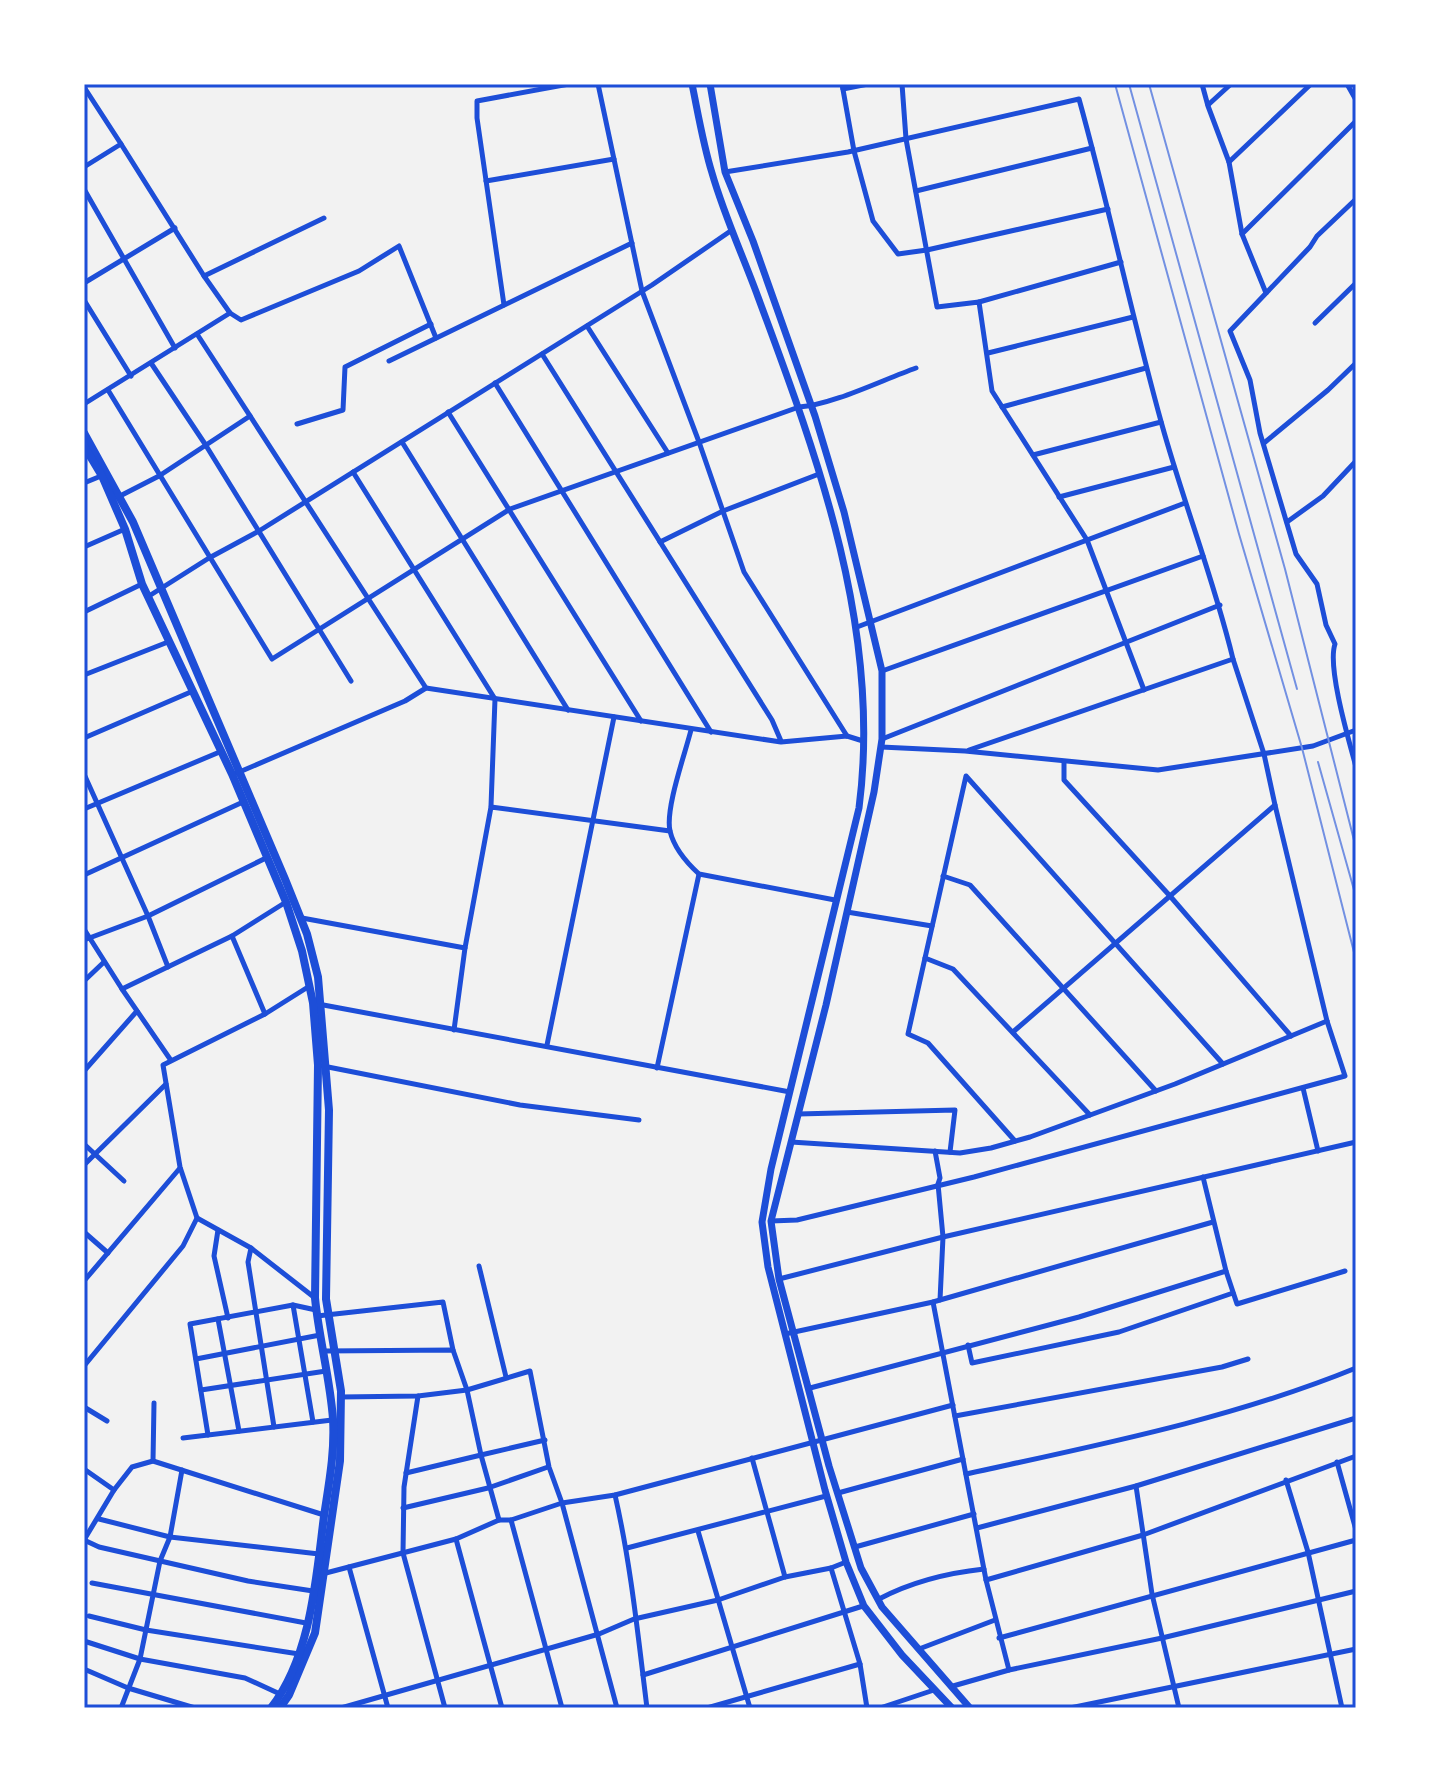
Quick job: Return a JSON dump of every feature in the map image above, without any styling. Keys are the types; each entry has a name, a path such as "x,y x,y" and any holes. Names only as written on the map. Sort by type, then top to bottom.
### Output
{"main road":[{"path":"692,84 712,174 799,407 844,558 857,627 865,711 865,761 859,808 771,1169 762,1222 768,1267 826,1496 846,1562 864,1606 902,1655 952,1708"},
{"path":"710,84 725,172 753,241 811,406 844,512 882,671 881,743 874,792 771,1221 779,1279 861,1568 882,1607 970,1708"},
{"path":"84,433 161,588 318,977 316,1004 321,1066 329,1110 326,1271 340,1461 321,1574 315,1633 289,1695 280,1708"},
{"path":"84,446 116,499 142,584 222,751 236,773 243,802 266,858 296,917 308,987 316,1004"},
{"path":"865,711 882,711"},
{"path":"865,761 879,762"},
{"path":"838,889 852,892"},
{"path":"831,918 846,915"},
{"path":"271,1708 281,1695 300,1654 313,1591 321,1574 324,1515 334,1455 336,1397 320,1335 315,1298 321,1066"}],"street":[{"path":"504,305 477,101 569,84"},
{"path":"598,84 642,291 744,572 847,736"},
{"path":"868,84 843,87 854,151 873,221 898,254 1108,209"},
{"path":"902,84 906,139 937,307 979,302 1121,262"},
{"path":"1202,84 1229,162 1242,234 1266,293"},
{"path":"1208,106 1231,84"},
{"path":"1229,162 1311,84"},
{"path":"1347,84 1356,100"},
{"path":"84,87 230,313 241,320 359,271 399,246 436,338"},
{"path":"725,172 854,151 1079,99 1161,422 1264,754 1327,1021 1345,1076 990,1173 797,1220 771,1221"},
{"path":"1242,234 1356,121"},
{"path":"84,167 121,144"},
{"path":"916,191 1092,148"},
{"path":"486,181 614,159"},
{"path":"84,189 175,348"},
{"path":"1356,199 1317,236 1230,331 1250,380 1260,433 1296,554 1317,584 1326,625 1335,644 1332,653 1356,767"},
{"path":"204,276 324,218"},
{"path":"84,283 175,228"},
{"path":"149,596 587,326 732,229"},
{"path":"389,361 632,243"},
{"path":"1315,323 1356,283"},
{"path":"84,300 131,376"},
{"path":"979,302 992,391 1087,540 1144,690"},
{"path":"84,404 230,313"},
{"path":"988,353 1133,317"},
{"path":"297,424 343,410 345,367 431,324"},
{"path":"587,326 668,453"},
{"path":"197,334 426,688"},
{"path":"542,354 772,720 781,742"},
{"path":"151,363 205,444 351,681"},
{"path":"1264,443 1356,363"},
{"path":"108,390 272,659 510,509 799,407 822,405 835,397 916,368"},
{"path":"1002,407 1146,368"},
{"path":"495,383 711,733"},
{"path":"448,412 641,722"},
{"path":"116,499 159,476 250,416"},
{"path":"1033,455 1161,422"},
{"path":"402,442 569,711"},
{"path":"1287,522 1323,496 1356,461"},
{"path":"1059,497 1174,467"},
{"path":"353,472 495,699 491,807 465,948 454,1030"},
{"path":"660,542 723,511 819,474"},
{"path":"84,483 102,476"},
{"path":"857,627 1185,503"},
{"path":"84,547 125,529"},
{"path":"882,671 1203,556"},
{"path":"84,612 142,584"},
{"path":"881,743 1220,605"},
{"path":"84,675 168,642"},
{"path":"965,751 1233,659"},
{"path":"236,773 405,701 426,688 781,742 847,736 864,742"},
{"path":"84,738 193,691"},
{"path":"547,1045 614,717"},
{"path":"691,730 671,811 670,831 684,860 699,874 835,900"},
{"path":"881,743 1158,770 1313,746 1356,730"},
{"path":"84,809 222,751"},
{"path":"1064,762 1064,780 1291,1036"},
{"path":"84,774 168,967"},
{"path":"1015,1141 928,1043 908,1034 966,776 1223,1064"},
{"path":"84,875 243,802"},
{"path":"1013,1032 1275,805"},
{"path":"491,807 670,831"},
{"path":"87,939 148,916 266,858"},
{"path":"657,1068 699,874"},
{"path":"943,876 970,885 1156,1091"},
{"path":"122,989 232,936 286,902"},
{"path":"846,915 932,926"},
{"path":"296,917 465,948"},
{"path":"84,929 87,939 170,1059"},
{"path":"232,936 265,1014"},
{"path":"925,958 953,969 1090,1115"},
{"path":"84,981 104,962"},
{"path":"308,987 265,1014 163,1065 180,1167 197,1218 251,1248 315,1298"},
{"path":"316,1004 790,1092"},
{"path":"84,1071 137,1011"},
{"path":"790,1142 950,1152 991,1148 1156,1091 1327,1021"},
{"path":"321,1066 520,1105 639,1120"},
{"path":"84,1165 166,1084"},
{"path":"1303,1088 1318,1151"},
{"path":"798,1114 955,1110 950,1152"},
{"path":"779,1279 943,1237 1356,1142"},
{"path":"84,1144 124,1181"},
{"path":"935,1151 940,1178 943,1237 940,1300"},
{"path":"84,1281 180,1167"},
{"path":"1203,1177 1237,1304 1345,1271"},
{"path":"84,1366 183,1246 197,1218"},
{"path":"785,1334 933,1302 1213,1222"},
{"path":"218,1230 214,1256 228,1318"},
{"path":"84,1232 108,1253"},
{"path":"251,1248 248,1262 274,1427"},
{"path":"479,1266 506,1377"},
{"path":"810,1388 1079,1317 1226,1271"},
{"path":"968,1345 972,1363 1119,1332 1233,1293"},
{"path":"208,1435 190,1324 293,1305 329,1315 443,1302 453,1350 467,1390 488,1488 499,1520"},
{"path":"933,1302 986,1580 1009,1670"},
{"path":"293,1305 313,1422"},
{"path":"218,1319 239,1431"},
{"path":"196,1359 320,1335"},
{"path":"324,1351 453,1350"},
{"path":"955,1416 1222,1367 1248,1359"},
{"path":"966,1474 1165,1431 1317,1384 1356,1368"},
{"path":"201,1390 328,1370"},
{"path":"336,1397 418,1396 467,1390 530,1371 549,1467 599,1634 617,1708"},
{"path":"418,1396 406,1473 403,1553 445,1708"},
{"path":"153,1461 154,1403"},
{"path":"321,1574 456,1539 499,1520 511,1520 562,1503 615,1495 953,1405"},
{"path":"84,1407 107,1421"},
{"path":"977,1528 1136,1486 1356,1418"},
{"path":"183,1438 333,1420"},
{"path":"406,1473 545,1440"},
{"path":"986,1580 1143,1535 1356,1456"},
{"path":"752,1458 785,1577"},
{"path":"838,1493 963,1459"},
{"path":"313,1591 248,1581 99,1547 84,1540 114,1490 132,1467 153,1461 324,1515"},
{"path":"1337,1462 1356,1530"},
{"path":"403,1508 488,1488 549,1467"},
{"path":"84,1469 114,1490"},
{"path":"121,1708 140,1659 160,1561 170,1537 182,1470"},
{"path":"1286,1480 1308,1552 1342,1708"},
{"path":"1136,1486 1152,1594 1179,1708"},
{"path":"615,1495 627,1548 647,1708"},
{"path":"627,1548 826,1496"},
{"path":"854,1548 974,1514"},
{"path":"99,1519 170,1537 320,1555"},
{"path":"511,1520 562,1708"},
{"path":"698,1531 750,1708"},
{"path":"456,1539 502,1708"},
{"path":"999,1638 1356,1540"},
{"path":"341,1708 599,1634 634,1619 718,1600 785,1577 846,1562"},
{"path":"349,1567 388,1708"},
{"path":"831,1568 842,1614 860,1664 867,1708"},
{"path":"879,1599 898,1589 943,1574 984,1569"},
{"path":"92,1583 306,1623"},
{"path":"953,1686 1009,1670 1162,1638 1356,1591"},
{"path":"643,1675 864,1606"},
{"path":"89,1616 146,1630 300,1654"},
{"path":"919,1649 995,1620"},
{"path":"84,1641 140,1659 245,1678 281,1695"},
{"path":"1070,1708 1356,1649"},
{"path":"707,1708 860,1664"},
{"path":"84,1669 128,1688 195,1708"},
{"path":"880,1708 935,1689"}],"railway":[{"path":"1115,84 1239,534 1302,748 1356,960"},
{"path":"1129,84 1297,689"},
{"path":"1149,84 1285,569 1356,848"},
{"path":"1318,762 1356,897"}]}
